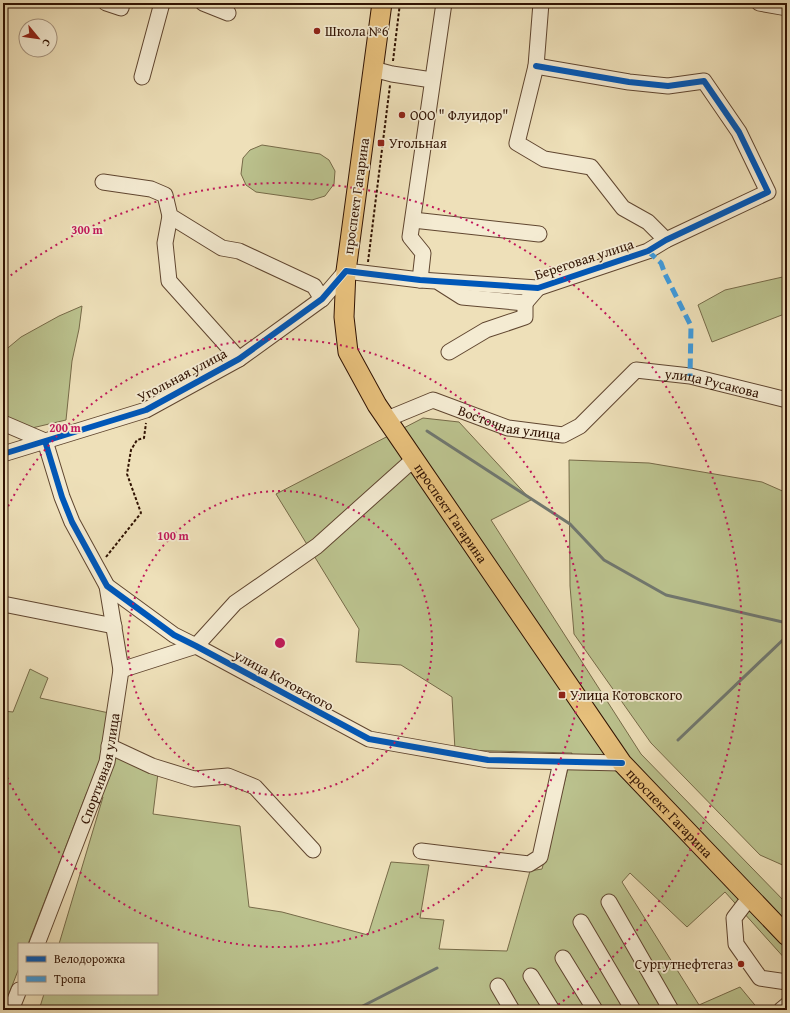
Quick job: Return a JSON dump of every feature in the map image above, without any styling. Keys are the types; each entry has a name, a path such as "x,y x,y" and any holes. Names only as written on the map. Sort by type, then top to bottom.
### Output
{"main road":[{"name":"проспект Гагарина","path":"382,3 346,271 344,317 348,352 377,405 622,763 787,936"}],"street":[{"path":"106,3 121,8 122,3"},
{"path":"142,77 162,3"},
{"path":"203,3 228,13"},
{"path":"420,280 423,253 410,236 444,3"},
{"path":"541,3 536,66 517,143 544,159 591,167 624,208 648,222 666,240"},
{"path":"759,3 787,8"},
{"name":"Береговая улица","path":"346,271 420,280 538,288 648,251 666,240 768,192 739,132 704,81 668,86 637,83 536,66"},
{"path":"373,70 432,80"},
{"path":"103,182 151,189 165,195 170,216 222,248 239,251 314,286 322,299"},
{"name":"Угольная улица","path":"170,216 165,242 169,281 239,359"},
{"path":"413,220 539,234"},
{"name":"Угольная улица","path":"3,454 148,408 239,359 322,299 346,271"},
{"path":"437,281 462,296 525,303"},
{"path":"449,352 486,330 525,317 525,303 538,288"},
{"name":"Восточная улица","path":"387,419 433,400 508,428 563,435 580,426 636,370"},
{"name":"улица Русакова","path":"636,370 690,376 787,400"},
{"path":"3,423 45,441"},
{"name":"улица Котовского","path":"45,441 62,497 72,522 107,586 174,635 369,740 488,760 622,763"},
{"path":"121,670 196,646 235,603 317,546 414,458"},
{"name":"Спортивная улица","path":"37,943 107,762 121,670 107,586"},
{"path":"3,604 114,626"},
{"path":"109,746 152,766 194,779 228,776 255,787 313,850"},
{"path":"421,852 529,864 540,857 561,762"},
{"path":"750,897 734,918 736,944 760,978 787,982"},
{"path":"609,902 671,1010"},
{"path":"581,922 633,1010"},
{"path":"563,958 594,1010"},
{"path":"532,976 552,1010"},
{"path":"498,986 512,1010"},
{"path":"11,1010 18,992"},
{"path":"781,1010 787,1006"}],"path":[{"path":"367,273 400,3"},
{"path":"97,567 141,513 127,474 131,450 137,440 144,438 148,408"}],"green space":[{"path":"262,145 320,154 329,160 335,171 334,184 325,196 312,200 256,192 246,185 241,174 243,158 250,150"},
{"path":"787,276 787,313 712,342 698,305 725,290"},
{"path":"82,306 72,361 66,420 32,428 3,416 3,352 21,337 59,316"},
{"path":"423,418 459,422 531,500 491,520 641,754 787,904 787,961 725,892 687,927 630,873 622,882 699,1005 740,987 759,1010 39,1010 44,995 158,995 158,943 59,943 103,797 87,792 28,943 18,943 18,971 3,1009 3,711 13,712 30,669 48,678 40,698 109,713 107,750 158,773 153,814 240,826 249,907 282,912 368,935 391,862 429,865 420,918 444,920 439,949 507,951 530,871 542,869 572,753 455,750 452,697 401,665 356,662 359,629 276,494"},
{"path":"569,460 649,463 762,482 787,493 787,867 760,855 651,743 574,634 570,586"}],"waterway":[{"path":"427,431 570,524 604,560 666,595 787,623"},
{"path":"678,740 787,636"},
{"path":"355,1010 437,968"}],"marked path":[{"path":"648,251 661,263 691,326 690,376"}],"cycle path":[{"path":"3,454 146,410 239,359 322,299 346,271 420,280 538,288 648,251 666,240 768,192 739,132 704,81 668,86 629,82 536,66"},
{"path":"45,441 62,497 72,522 107,586 174,635 369,739 488,760 622,763"}],"place":[{"name":"Школа №6","path":"317,31"},
{"name":"ООО \" Флуидор\"","path":"402,115"},
{"name":"Угольная","path":"381,143"},
{"name":"Улица Котовского","path":"562,695"},
{"name":"Сургутнефтегаз","path":"741,964"}]}
